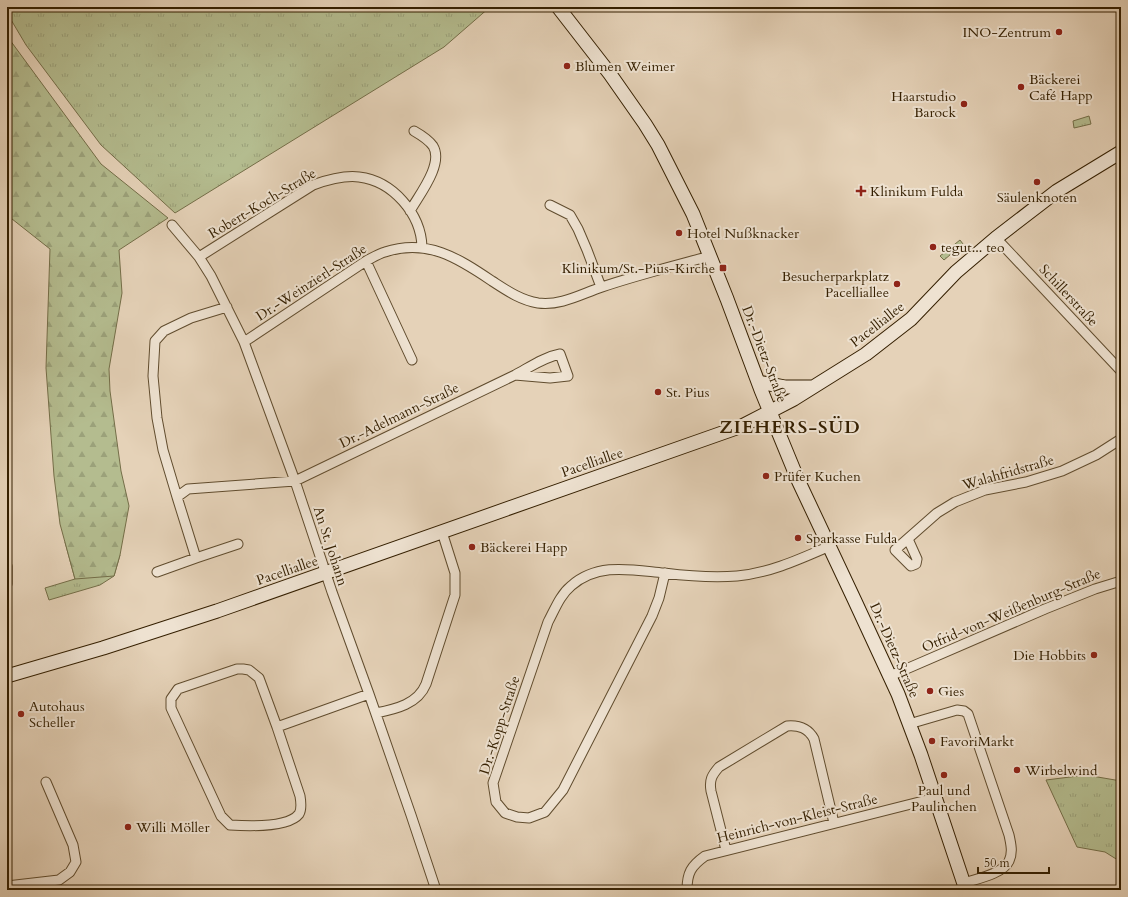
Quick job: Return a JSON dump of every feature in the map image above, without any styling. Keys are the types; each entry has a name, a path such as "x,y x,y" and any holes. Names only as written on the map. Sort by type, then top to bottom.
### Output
{"main road":[{"name":"Dr.-Dietz-Straße","path":"558,7 614,80 658,145 692,214 798,480 890,676 909,724 965,887"},
{"name":"Pacelliallee","path":"7,676 154,631 326,573 735,429 770,412 814,387 866,354 911,319 963,266 996,238 1057,191 1121,152"},
{"path":"758,382 785,387 814,387"}],"street":[{"path":"410,211 434,170 436,158 434,148 427,139 414,131"},
{"name":"Robert-Koch-Straße","path":"199,257 313,185 334,179 359,177 373,181 392,192 403,202 410,211 422,238 422,247"},
{"path":"550,205 570,215 587,250 600,287"},
{"name":"An St. Johann","path":"172,225 199,257 227,307 244,342 296,481 332,592 376,713 436,890"},
{"name":"Schillerstraße","path":"996,238 1121,371"},
{"name":"Dr.-Weinzierl-Straße","path":"244,342 366,261 385,252 402,248 422,247 453,256 518,298 538,303 560,302 600,287 710,256"},
{"path":"366,261 412,360"},
{"path":"196,558 163,450 157,418 153,376 155,341 164,331 191,318 227,307"},
{"name":"Dr.-Adelmann-Straße","path":"296,481 515,375 542,360 560,354 568,376 550,378 515,375"},
{"name":"Walahfridstraße","path":"908,539 937,513 955,502 985,490 1026,482 1062,471 1096,455 1121,439"},
{"path":"177,497 188,489 296,481"},
{"path":"376,713 388,711 411,702 420,694 426,684 455,595 454,573 442,532"},
{"path":"157,572 238,544"},
{"name":"Dr.-Kopp-Straße","path":"666,573 652,616 563,790 545,812 529,818 516,817 505,813 496,802 493,783 548,622 560,598 571,586 582,578 598,571 617,568 666,573 731,576 761,573 830,546"},
{"path":"7,566 7,584"},
{"name":"Otfrid-von-Weißenburg-Straße","path":"890,676 1045,609 1121,580"},
{"path":"237,669 243,669 255,674 259,678 277,726 300,796 302,804 299,813 293,820 283,822 248,826 230,825 221,816 171,708 171,699 178,689 237,669"},
{"path":"277,726 369,694"},
{"path":"909,724 952,711 964,711 968,714 1009,835 1011,850 1009,861 1006,866 997,872 965,887"},
{"path":"726,850 711,791 710,785 712,776 719,768 787,726 804,728 812,734 834,823"},
{"path":"7,886 59,880 70,872 76,862 73,845 46,782"},
{"name":"Heinrich-von-Kleist-Straße","path":"687,890 687,880 689,874 695,864 705,856 935,798"}],"green space":[{"path":"7,7 490,7 444,47 175,213 101,145 26,45 7,13"},
{"path":"7,36 101,164 168,218 119,250 122,293 109,369 110,391 121,471 129,506 120,555 114,576 75,579 60,524 54,476 46,368 50,249 7,215"},
{"path":"1089,116 1091,124 1074,128 1073,121"},
{"path":"960,240 963,244 944,260 940,256"},
{"path":"65,542 120,555 114,576 100,585 49,600 45,588 75,579"},
{"path":"1086,775 1121,781 1121,862 1105,852 1077,847 1046,780"}],"place":[{"name":"INO-Zentrum","path":"1059,32"},
{"name":"Blumen Weimer","path":"567,66"},
{"name":"Bäckerei Café Happ","path":"1021,87"},
{"name":"Haarstudio Barock","path":"964,104"},
{"name":"Säulenknoten","path":"1037,182"},
{"name":"Klinikum Fulda","path":"861,191"},
{"name":"Hotel Nußknacker","path":"679,233"},
{"name":"tegut... teo","path":"933,247"},
{"name":"Klinikum/St.-Pius-Kirche","path":"723,268"},
{"name":"Besucherparkplatz Pacelliallee","path":"897,284"},
{"name":"St. Pius","path":"658,392"},
{"name":"Prüfer Kuchen","path":"766,476"},
{"name":"Sparkasse Fulda","path":"798,538"},
{"name":"Bäckerei Happ","path":"472,547"},
{"name":"Die Hobbits","path":"1094,655"},
{"name":"Gies","path":"930,691"},
{"name":"Autohaus Scheller","path":"21,714"},
{"name":"FavoriMarkt","path":"932,741"},
{"name":"Wirbelwind","path":"1017,770"},
{"name":"Paul und Paulinchen","path":"944,775"},
{"name":"Willi Möller","path":"128,827"}],"district":[{"name":"ZIEHERS-SÜD","path":"790,427"}]}
